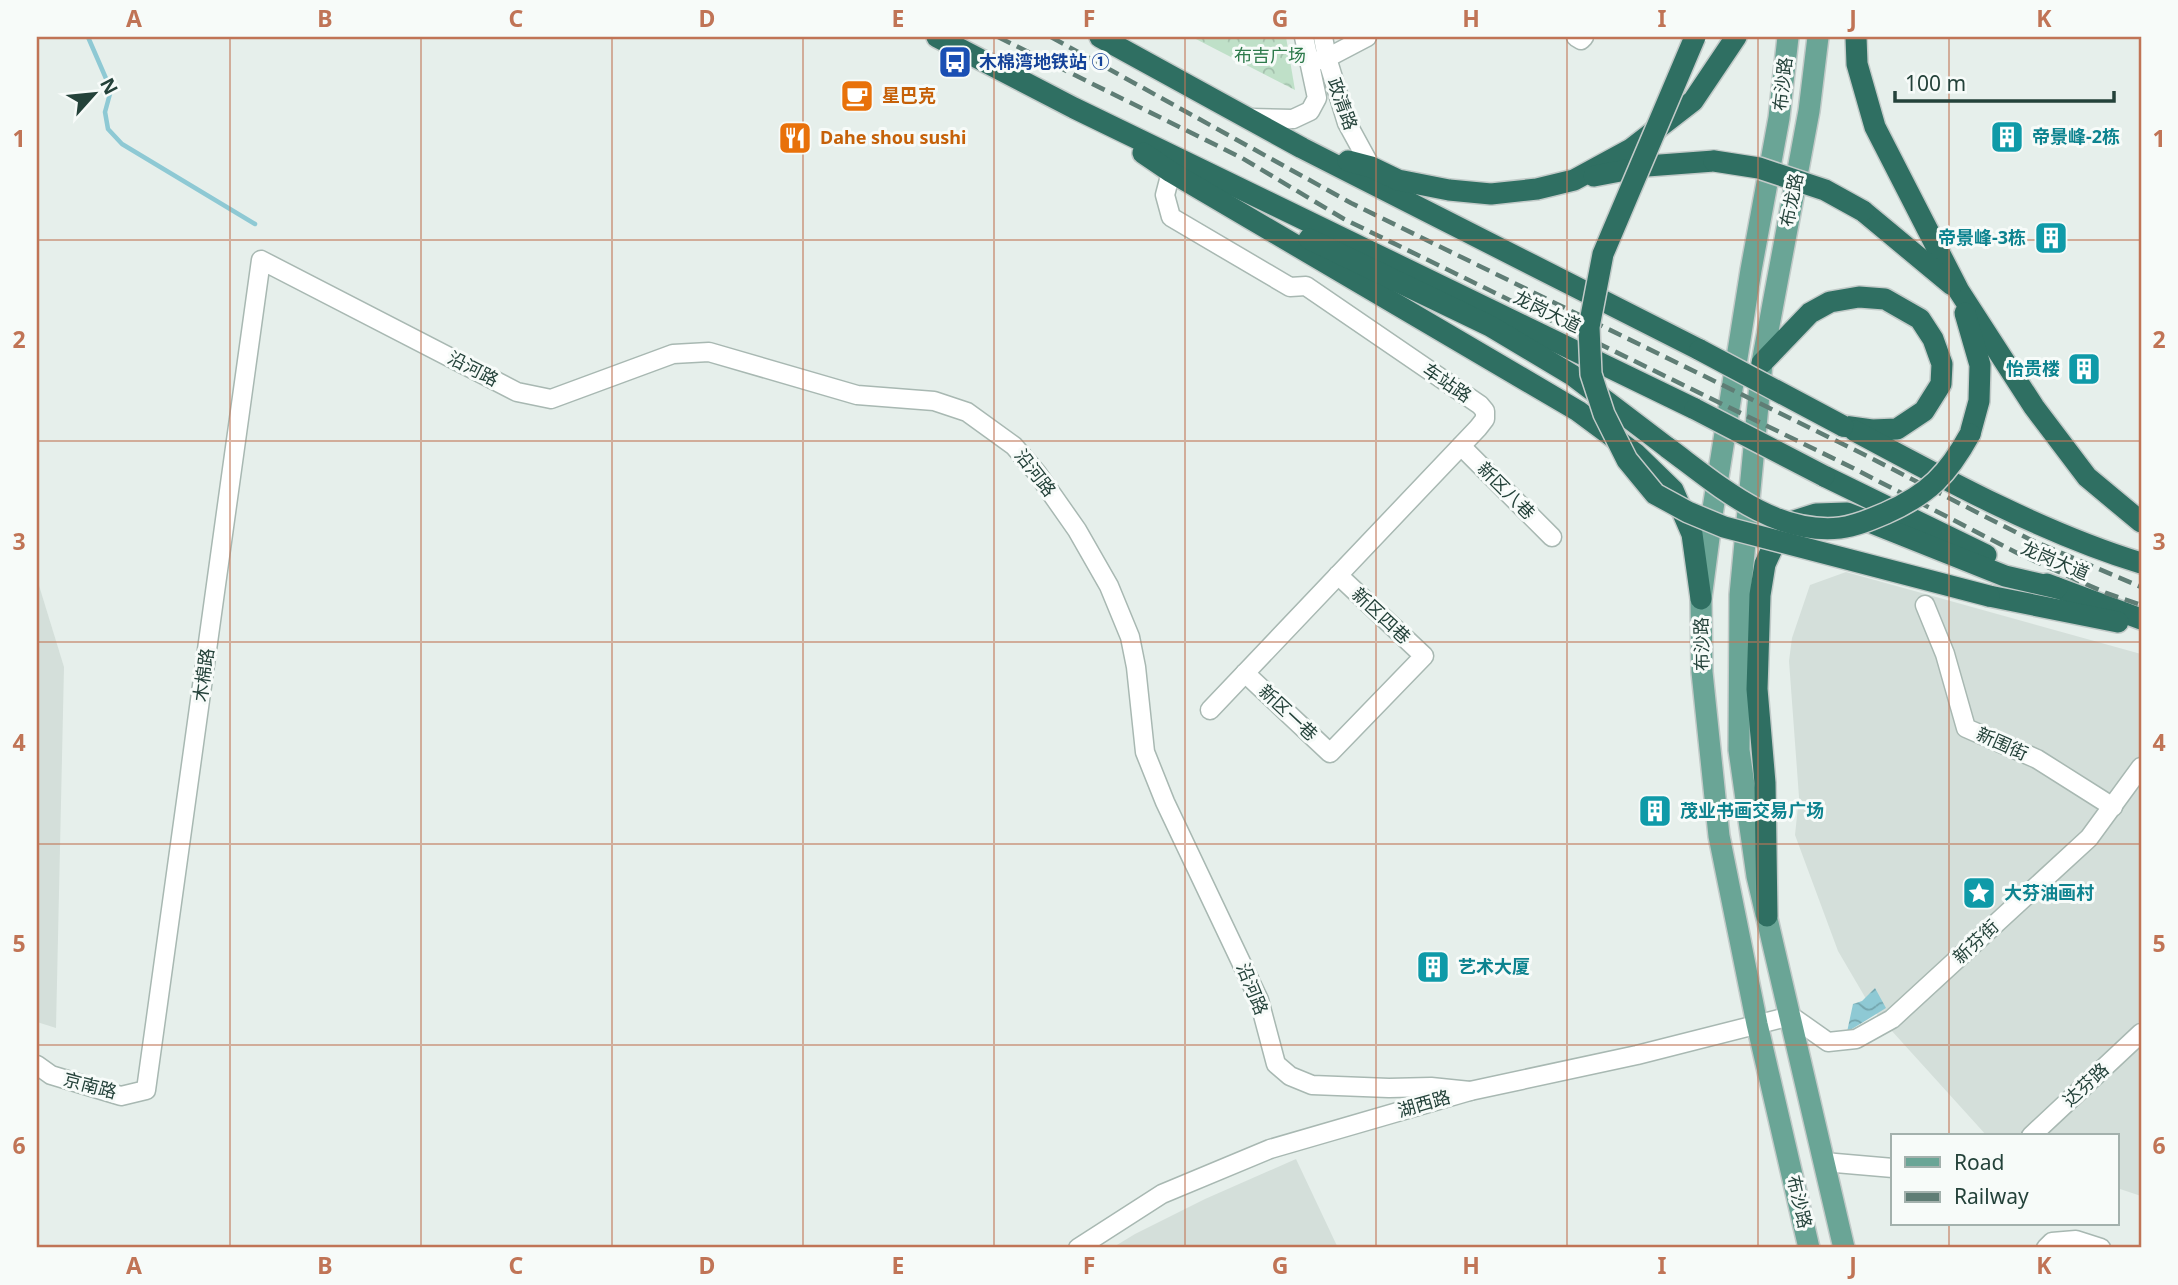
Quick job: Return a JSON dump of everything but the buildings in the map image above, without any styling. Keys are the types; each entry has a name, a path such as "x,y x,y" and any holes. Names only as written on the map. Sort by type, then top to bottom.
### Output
{"highway":[{"name":"龙岗大道","path":"937,37 1074,108 1695,409 1824,476 2057,588 2141,619"},
{"name":"龙岗大道","path":"1100,37 1302,148 1700,350 1843,426 1998,504 2106,552 2141,563"},
{"path":"1695,37 1603,254 1594,294 1589,327 1591,374 1604,414 1627,460 1655,494 1724,527 1989,596 2141,626"},
{"path":"1574,180 1631,149 1693,101 1736,37"},
{"path":"1856,37 1857,64 1875,127 1959,291 2034,407 2087,477 2141,522"},
{"path":"1074,108 1171,172 1578,411 1636,454 1673,491 1692,534 1701,599"},
{"path":"1171,172 1490,326 1572,375 1733,497 1775,518 1805,526 1840,528 1901,507 1930,487 1954,464 1970,434 1979,401 1980,365 1959,291 1863,211 1825,190 1759,168 1714,160 1647,166 1537,189 1491,194 1449,190 1398,180 1371,167 1302,148"},
{"path":"1762,363 1810,313 1830,302 1859,297 1885,299 1920,318 1933,339 1942,364 1941,384 1924,411 1897,429 1843,426"},
{"path":"1768,916 1765,783 1757,689 1760,595 1765,564 1777,538 1794,522 1816,514 1847,513 2005,576 2057,588"}],"main road":[{"name":"布沙路","path":"1788,37 1779,118 1751,270 1712,515 1701,599 1702,672 1719,836 1757,1024 1810,1248"},
{"name":"布龙路","path":"1762,363 1809,111 1818,37"},
{"name":"布沙路","path":"1762,363 1740,595 1739,750 1757,876 1844,1248"}],"street":[{"name":"政清路","path":"1304,37 1371,167"},
{"name":"政清路","path":"1248,118 1293,119 1310,111 1317,98 1318,61 1323,37"},
{"path":"1318,61 1367,37"},
{"path":"1576,37 1581,40 1584,37"},
{"name":"车站路","path":"1171,172 1165,195 1171,217 1290,287 1306,286 1485,411 1485,419 1461,446 1210,710"},
{"name":"木棉路","path":"146,1090 261,260"},
{"name":"沿河路","path":"261,260 517,392 551,399 673,354 709,352 857,395 934,401 967,412 1014,446 1037,472 1077,530 1109,586 1130,637 1145,752 1165,802 1259,1000 1276,1065 1290,1076 1312,1085 1431,1087 1470,1091"},
{"name":"新区八巷","path":"1461,446 1552,537"},
{"name":"新区四巷","path":"1330,753 1424,656 1338,575"},
{"name":"新围街","path":"1925,605 1945,654 1966,728 2037,759 2113,807"},
{"name":"新区一巷","path":"1245,673 1330,753"},
{"name":"新芬街","path":"1791,1016 1828,1042 1856,1039 1892,1020 2089,838 2141,767"},
{"name":"湖西路","path":"1078,1248 1162,1194 1270,1149 1470,1091 1637,1055 1791,1016"},
{"name":"达芬路","path":"2033,1134 2141,1033"},
{"name":"京南路","path":"37,1065 51,1075 121,1096 146,1090"},
{"path":"1824,1162 1891,1168"},
{"path":"2046,1248 2052,1242 2076,1240 2101,1248"}],"shaded area":[{"name":"大芬油画村","path":"1846,572 2141,654 2141,1196 2118,1188 2118,1134 1985,1134 1872,1009 1838,951 1795,835 1799,797 1789,661 1792,638 1810,585"},
{"path":"37,579 64,667 56,1028 37,1022"},
{"path":"1296,1159 1338,1248 1112,1248 1205,1199"}],"green space":[{"name":"布吉广场","path":"1192,37 1286,37 1295,90"}],"water":[{"path":"1875,988 1886,1008 1847,1032 1853,1004 1862,1001"}],"waterway":[{"path":"88,37 111,90 105,112 108,129 122,144 255,224"}],"railway":[{"path":"998,37 1242,158 1344,219 1853,468 2021,555 2106,593 2141,605"},
{"path":"1051,37 1351,203 1861,453 2029,539 2141,587"}],"place":[{"name":"木棉湾地铁站 ①","path":"955,62"},
{"name":"星巴克","path":"857,96"},
{"name":"帝景峰-2栋","path":"2007,137"},
{"name":"Dahe shou sushi","path":"795,138"},
{"name":"帝景峰-3栋","path":"2051,238"},
{"name":"怡贵楼","path":"2084,369"},
{"name":"茂业书画交易广场","path":"1655,811"},
{"name":"大芬油画村","path":"1979,893"},
{"name":"艺术大厦","path":"1433,967"}]}
